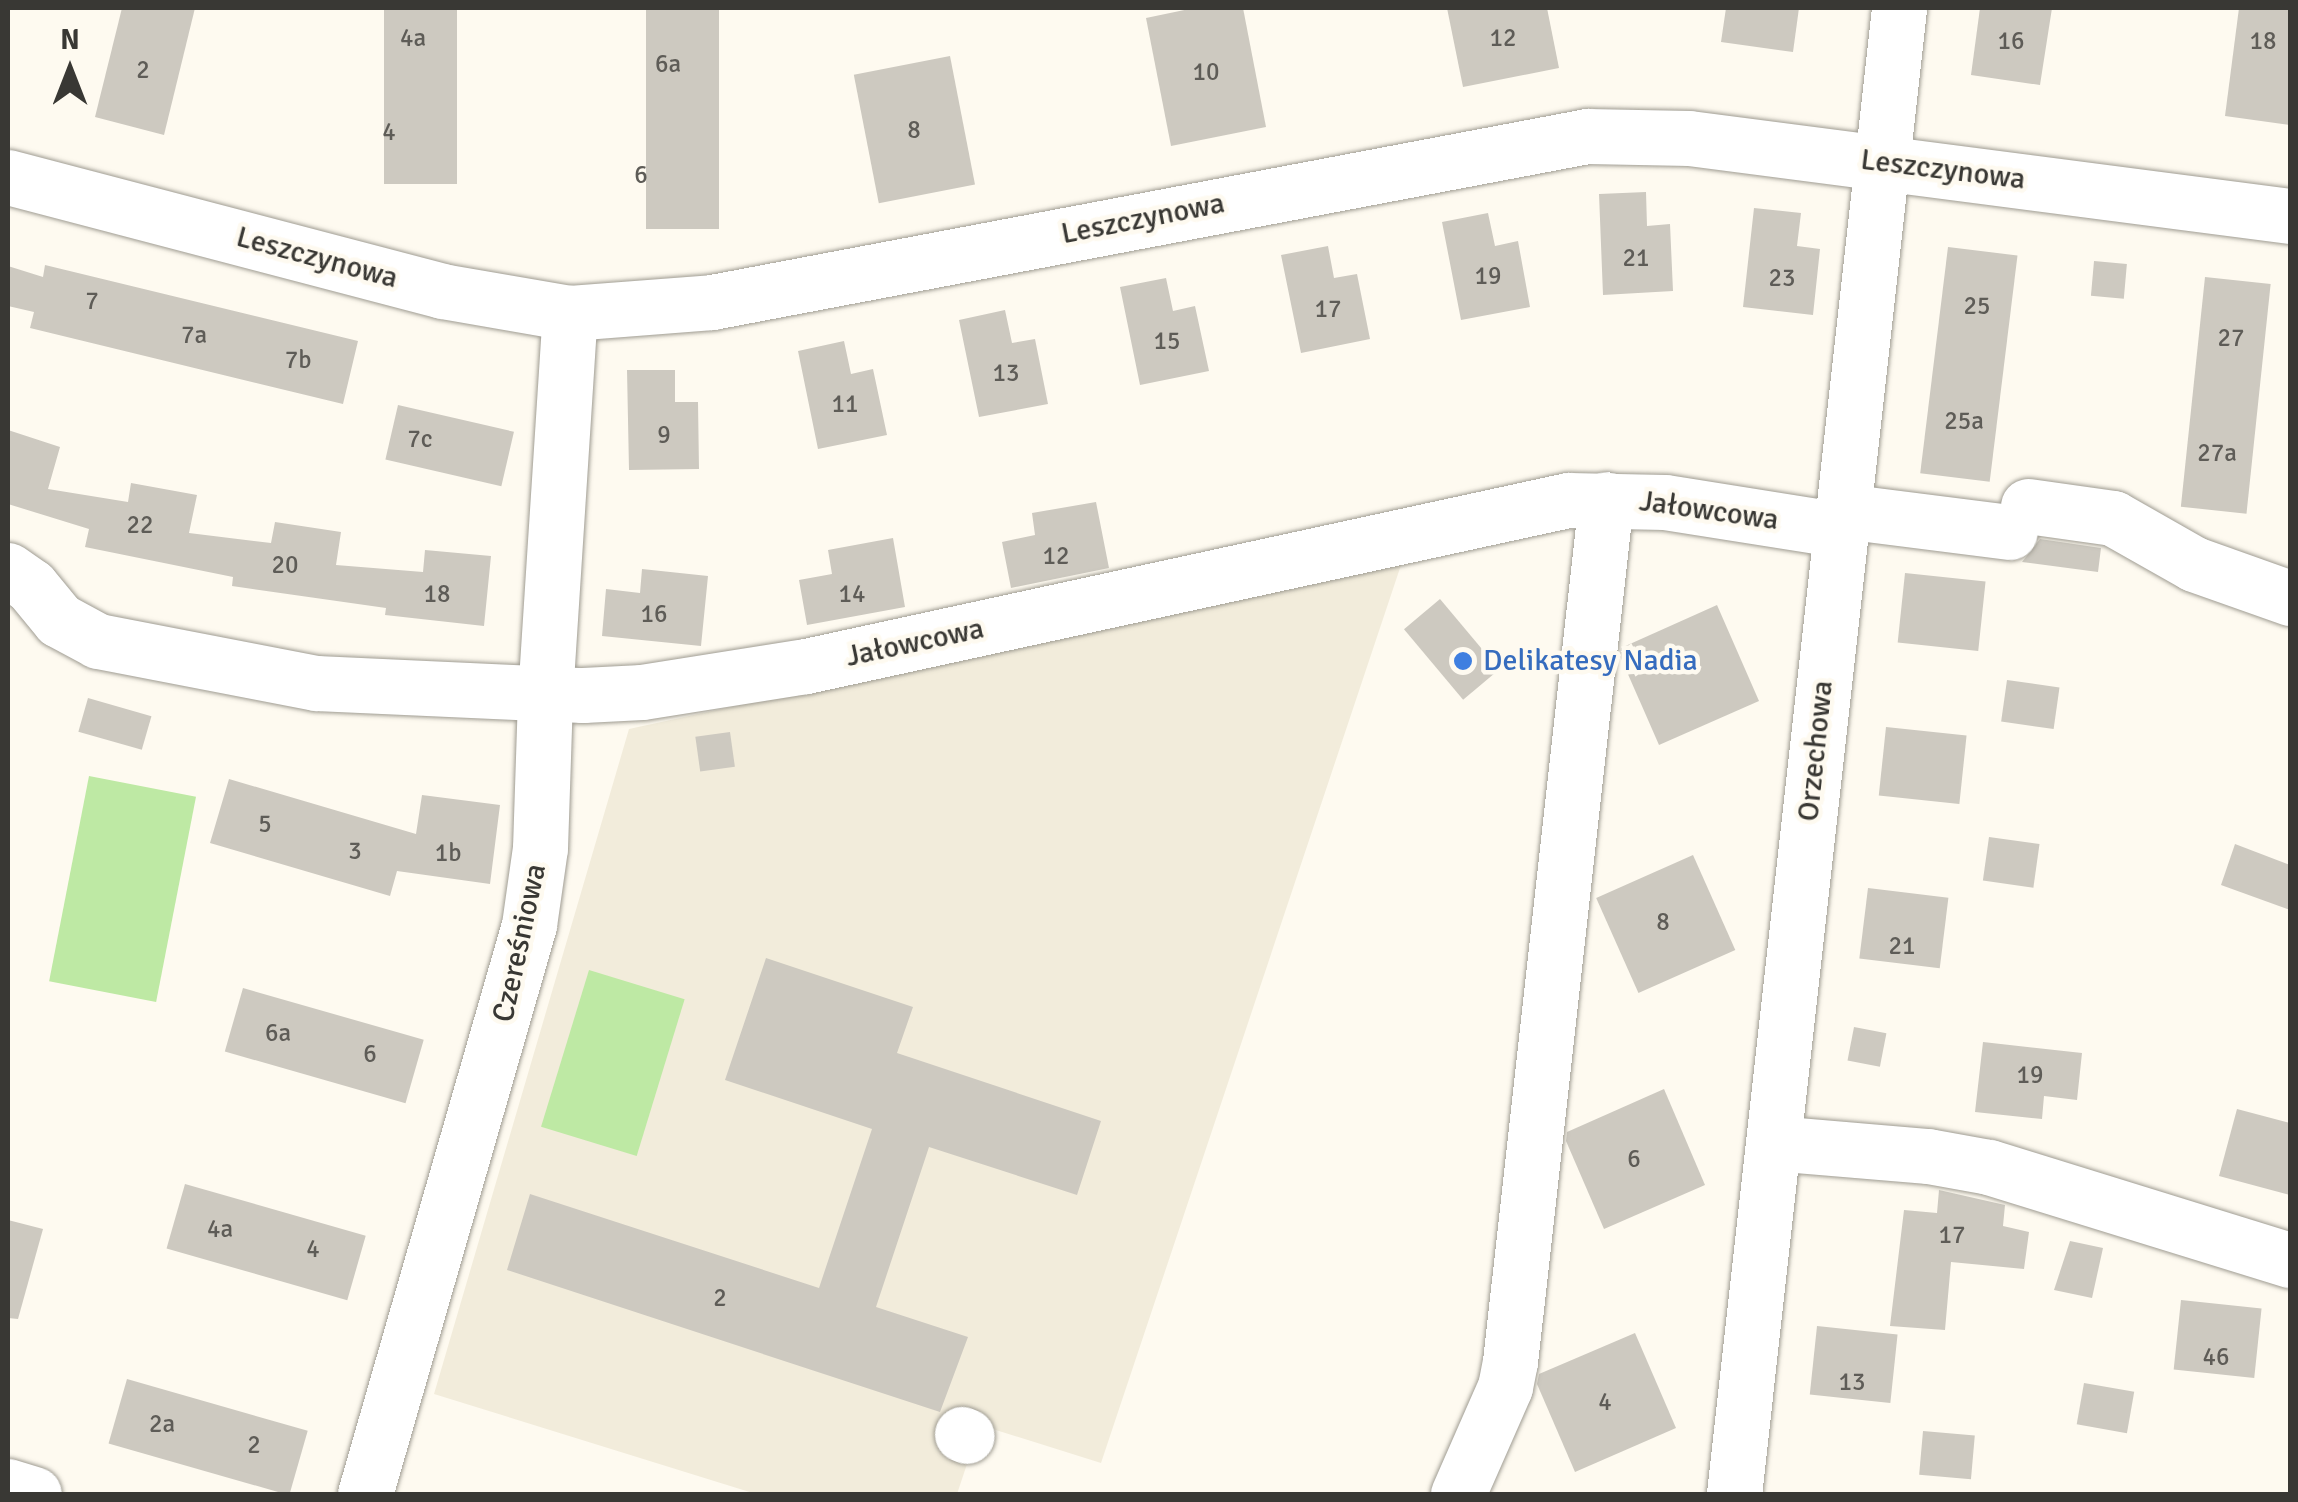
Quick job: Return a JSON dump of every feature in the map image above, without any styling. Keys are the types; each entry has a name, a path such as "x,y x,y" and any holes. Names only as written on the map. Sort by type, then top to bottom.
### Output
{"street":[{"name":"Orzechowa","path":"1734,1494 1899,8"},
{"name":"Leszczynowa","path":"8,177 442,291 570,313 712,302 1587,136 1689,138 2290,216"},
{"name":"Czereśniowa","path":"365,1494 529,925 540,848 545,696 570,313"},
{"path":"1458,1494 1505,1387 1510,1362 1606,499"},
{"name":"Jałowcowa","path":"8,570 32,586 59,620 98,641 316,683 545,696 642,692 806,666 1568,500 1665,502 1842,521 2113,518 2194,564 2290,598"},
{"path":"1773,1143 1912,1154 1989,1168 2290,1260"},
{"path":"8,1486 34,1494"}],"shaded area":[{"path":"1402,562 1101,1463 980,1425 957,1494 756,1494 434,1394 629,729"}],"green space":[{"path":"89,776 196,797 156,1002 49,981"},
{"path":"589,970 685,999 637,1156 541,1127"}],"building":[{"path":"122,8 195,8 164,135 95,117"},
{"path":"384,8 457,8 457,184 384,184"},
{"path":"646,8 719,8 719,229 646,229"},
{"path":"1194,8 1243,8 1266,127 1171,146 1146,18"},
{"path":"1447,8 1547,8 1559,68 1463,87"},
{"path":"1726,8 1799,8 1793,52 1721,42"},
{"path":"1980,8 2052,8 2040,85 1971,75"},
{"path":"2239,8 2290,8 2290,125 2225,116"},
{"path":"950,56 975,185 879,203 854,75"},
{"path":"1646,192 1647,226 1670,224 1673,291 1603,295 1599,194"},
{"path":"1754,208 1801,213 1797,246 1820,249 1813,315 1743,307"},
{"path":"1488,213 1495,246 1518,241 1530,307 1461,320 1442,222"},
{"path":"1328,246 1334,278 1357,274 1370,339 1301,353 1281,255"},
{"path":"1948,247 2017,256 1990,482 1920,473"},
{"path":"2094,261 2127,264 2124,299 2091,296"},
{"path":"45,265 358,341 343,404 30,328 34,312 8,306 8,266 43,277"},
{"path":"2205,277 2271,284 2246,514 2181,507"},
{"path":"1166,278 1173,311 1195,306 1209,371 1140,385 1120,287"},
{"path":"1005,310 1012,343 1035,339 1048,404 979,417 959,320"},
{"path":"844,341 851,374 873,369 887,435 818,449 798,351"},
{"path":"627,370 675,370 675,402 698,402 699,469 629,470"},
{"path":"398,405 514,432 501,486 385,460"},
{"path":"8,430 60,447 48,489 128,502 131,483 197,495 189,533 271,543 275,522 341,532 336,565 423,572 425,550 491,556 484,626 385,615 386,608 232,586 233,577 85,547 89,529 8,504"},
{"path":"1096,502 1109,568 1011,588 1002,542 1035,535 1032,513"},
{"path":"893,538 905,607 807,625 799,580 832,574 828,550"},
{"path":"2040,539 2101,548 2098,572 2022,562"},
{"path":"642,569 708,576 701,646 602,636 606,589 640,593"},
{"path":"1905,573 1986,581 1978,651 1898,643"},
{"path":"1440,599 1499,669 1463,700 1404,629"},
{"path":"1717,605 1759,701 1659,745 1620,656 1621,648"},
{"path":"2007,680 2059,687 2054,729 2001,722"},
{"path":"88,698 151,716 142,750 78,732"},
{"path":"1886,727 1967,735 1959,804 1879,796"},
{"path":"730,732 735,767 700,772 695,737"},
{"path":"229,779 416,834 422,795 500,805 490,884 397,871 390,896 210,843"},
{"path":"1989,837 2040,844 2033,888 1983,881"},
{"path":"2235,844 2290,865 2290,910 2221,885"},
{"path":"1693,855 1735,950 1638,993 1596,898"},
{"path":"1868,888 1948,898 1940,968 1859,958"},
{"path":"766,958 913,1007 897,1053 1101,1121 1077,1195 929,1147 876,1307 968,1337 940,1412 507,1270 530,1194 819,1288 872,1129 725,1080"},
{"path":"243,988 424,1040 406,1103 225,1051"},
{"path":"1854,1027 1886,1033 1880,1067 1848,1060"},
{"path":"1983,1042 2082,1053 2077,1100 2044,1096 2042,1119 1975,1112"},
{"path":"1664,1089 1705,1185 1604,1229 1566,1141 1567,1132"},
{"path":"2237,1109 2290,1123 2290,1195 2219,1176"},
{"path":"185,1184 366,1236 347,1300 167,1248"},
{"path":"1939,1190 2005,1205 2003,1226 2029,1232 2024,1269 1951,1262 1945,1330 1890,1326 1904,1210 1937,1213"},
{"path":"8,1220 43,1229 18,1319 8,1318"},
{"path":"2070,1241 2103,1248 2092,1298 2054,1290"},
{"path":"2181,1300 2262,1308 2254,1378 2174,1370"},
{"path":"1817,1326 1898,1334 1890,1403 1810,1395"},
{"path":"1635,1333 1676,1428 1575,1472 1537,1384 1539,1374"},
{"path":"127,1379 308,1431 290,1494 109,1443"},
{"path":"2084,1383 2134,1392 2127,1433 2077,1424"},
{"path":"1923,1431 1975,1436 1971,1479 1919,1475"}],"place":[{"name":"Delikatesy Nadia","path":"1463,661"}]}
